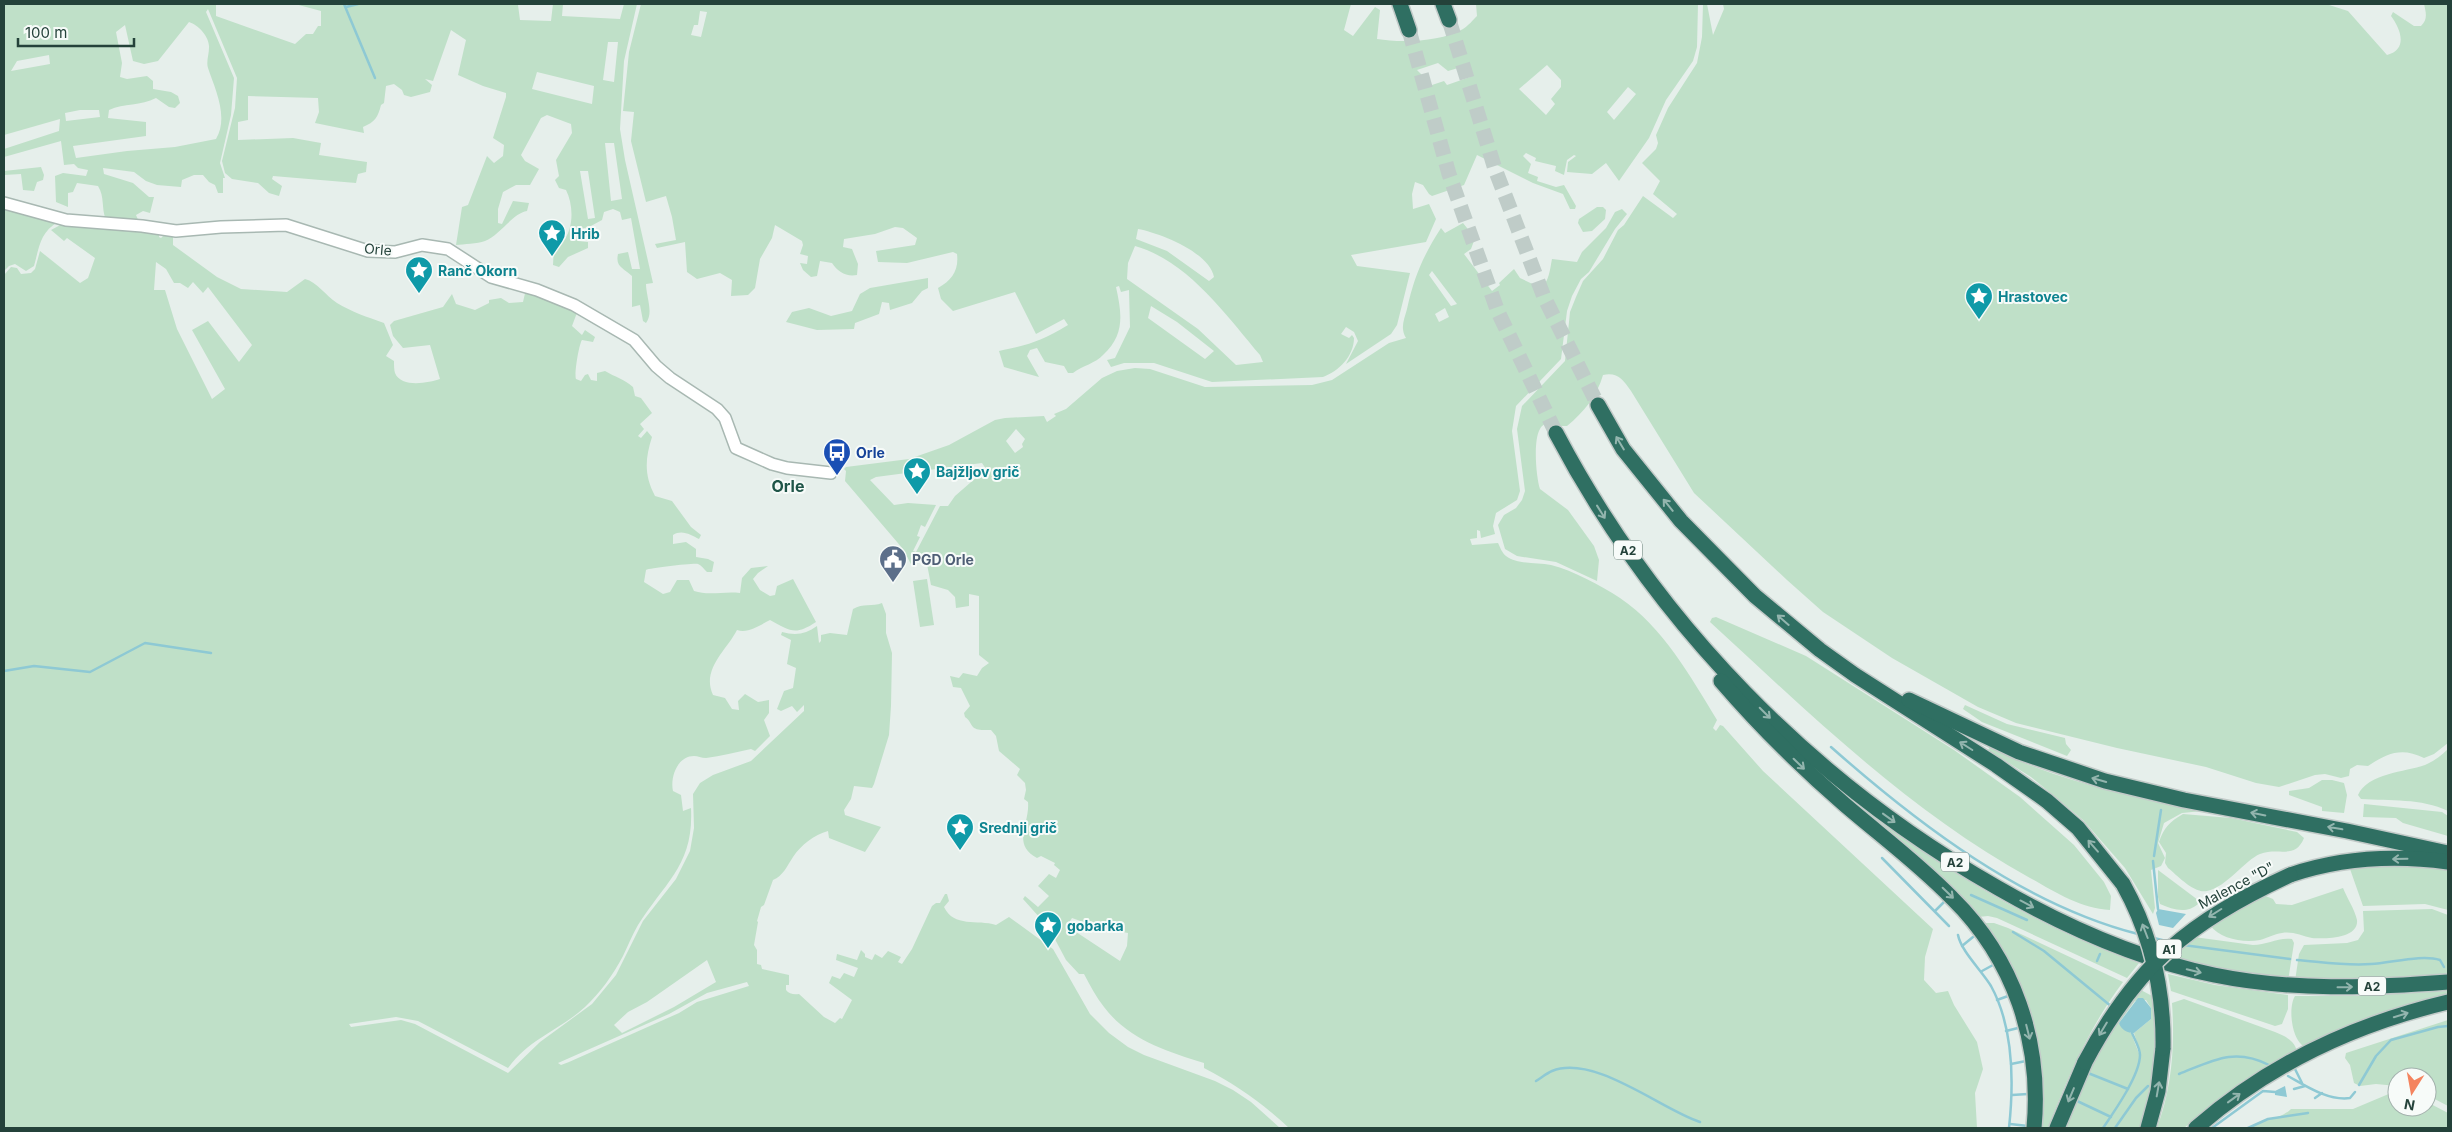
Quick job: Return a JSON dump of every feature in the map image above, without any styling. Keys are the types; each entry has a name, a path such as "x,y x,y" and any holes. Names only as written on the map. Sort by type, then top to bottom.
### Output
{"highway":[{"path":"1400,4 1409,30"},
{"path":"1443,4 1449,20"},
{"path":"1598,405 1623,449 1682,521 1755,596 1820,650 2047,801 2078,828 2123,884 2141,920 2154,959 2162,1001 2163,1048 2158,1091 2148,1128"},
{"name":"A2","path":"1556,433 1607,521 1684,626 1740,687 1814,758 1894,821 1982,879 2067,924 2143,956 2215,975 2292,986 2368,987 2448,982"},
{"path":"1684,626 1695,648 1706,664 1763,728 1812,776 1938,884 1981,930 2006,972 2026,1024 2034,1064 2034,1128"},
{"path":"1820,650 1841,659 1890,690 1956,724 2066,770 2145,792 2389,839 2448,853"},
{"name":"Malence \"D\"","path":"2057,1128 2086,1062 2120,1003 2160,957 2191,930 2225,907 2290,875 2328,865 2368,860 2408,858 2448,862"},
{"path":"2196,1128 2242,1092 2304,1054 2369,1025 2448,1002"}],"street":[{"name":"Orle","path":"4,204 66,220 132,225 176,232 221,227 286,225 374,252 395,252 422,245 448,249 491,276 537,290 574,305 634,340 656,366 670,378 717,409 725,418 736,448 780,466 799,471 831,472"}],"green space":[{"path":"4,4 216,4 216,16 295,44 306,34 313,34 318,26 321,26 321,11 295,4 515,4 518,5 520,20 551,21 553,4 563,4 562,16 620,19 624,4 637,4 624,61 620,129 625,160 653,283 646,284 650,309 648,319 646,323 643,321 640,305 632,307 632,276 619,265 617,258 618,254 628,252 632,269 640,269 631,218 622,220 620,212 613,209 604,212 602,220 589,227 580,229 576,235 578,241 588,242 588,248 568,257 559,267 553,265 554,247 565,239 571,221 571,208 566,190 559,188 555,180 559,176 556,160 572,133 571,124 547,115 541,118 521,155 525,161 539,169 530,185 516,185 503,192 498,209 498,223 502,224 513,201 529,203 527,211 517,216 485,241 456,245 462,207 468,205 487,156 494,163 503,156 504,145 493,138 506,93 483,86 458,75 466,40 451,30 433,81 425,79 432,85 430,92 411,97 404,95 402,90 394,84 386,86 384,103 381,105 375,119 363,127 364,133 315,123 319,112 318,98 248,96 248,120 238,122 238,140 293,138 321,143 319,155 367,162 366,172 358,174 356,183 273,176 272,179 282,186 279,196 269,193 258,183 232,179 225,173 222,161 235,108 237,78 208,9 206,12 234,78 231,115 220,163 225,178 223,178 223,193 218,193 215,185 209,182 203,175 194,175 182,180 181,187 157,185 146,181 134,172 103,168 104,174 133,183 149,197 154,197 150,213 143,211 136,215 139,222 106,220 102,194 98,186 77,183 73,192 68,193 68,207 56,202 55,176 63,173 86,176 88,170 78,168 74,164 64,165 61,141 4,157 4,149 59,131 60,119 4,135","holes":["189,22 200,29 208,40 207,66 220,103 221,122 216,139 175,147 76,158 73,146 146,136 146,122 108,118 109,110 156,98 169,107 175,108 180,103 178,96 171,92 153,89 153,81 147,76 127,79 120,77 122,63 116,32 125,25 133,61 144,64 158,61","608,42 618,42 614,82 603,80","49,55 50,64 11,71 17,61","537,72 594,86 592,104 532,89","80,110 99,110 100,117 66,121 65,113","605,143 614,143 622,199 611,201","580,171 588,171 595,218 588,219"]},
{"path":"641,4 1351,4 1344,30 1353,36 1375,7 1380,10 1377,39 1409,41 1444,37 1463,29 1477,16 1476,4 1698,4 1697,47 1693,61 1666,100 1649,138 1619,181 1606,163 1592,174 1567,172 1568,162 1576,156 1574,155 1567,160 1564,175 1555,171 1556,166 1535,161 1536,158 1526,153 1523,156 1531,164 1528,173 1538,177 1537,181 1556,187 1564,185 1576,206 1575,209 1570,209 1563,194 1533,183 1477,155 1464,185 1432,196 1423,185 1415,182 1412,194 1413,209 1429,204 1436,219 1426,242 1351,255 1357,266 1410,273 1397,325 1391,334 1346,364 1358,341 1354,332 1346,327 1341,334 1349,338 1352,335 1354,338 1351,351 1340,367 1323,377 1212,382 1154,363 1124,363 1111,367 1107,360 1115,358 1130,327 1129,290 1121,292 1119,286 1116,287 1120,306 1118,332 1115,340 1100,358 1073,373 1068,373 1064,366 1045,362 1037,348 1030,350 1027,356 1039,377 1004,367 999,351 1042,339 1068,325 1064,319 1036,334 1015,292 953,311 941,299 938,288 954,274 957,265 957,254 953,252 907,263 878,262 876,251 915,245 917,238 903,228 895,227 875,234 844,239 843,247 852,249 858,264 857,275 846,274 837,269 832,263 820,261 817,276 811,277 803,270 800,263 807,264 808,256 800,254 803,245 802,241 775,225 772,238 760,259 755,288 748,295 731,296 732,280 720,273 697,279 687,272 685,242 657,248 655,244 676,240 666,196 646,202 631,141 634,112 623,111 629,52","holes":["700,11 707,12 701,37 691,35 694,25 698,25","1438,63 1448,71 1465,66 1470,77 1447,85 1444,81 1432,85 1417,70","1547,65 1561,80 1561,87 1551,99 1555,104 1546,115 1519,89","1628,87 1636,94 1614,120 1607,112","1138,229 1170,239 1194,252 1210,268 1214,277 1209,281 1167,251 1136,239","1135,246 1154,253 1172,264 1205,291 1260,355 1263,362 1236,365 1198,329 1127,279 1128,263","1151,306 1177,322 1214,351 1205,359 1148,318"]},
{"path":"1703,4 1707,4 1713,35 1724,9 1723,4 2326,4 2348,11 2387,55 2398,48 2401,38 2391,16 2393,12 2414,26 2421,26 2426,18 2424,4 2448,4 2448,743 2434,754 2424,758 2409,753 2395,753 2368,766 2357,765 2350,769 2349,776 2341,778 2325,774 2315,775 2279,787 2256,783 2206,767 2117,748 2016,723 1978,707 1892,658 1823,612 1787,580 1694,493 1631,391 1623,380 1613,375 1603,375 1593,397 1573,421 1567,426 1559,426 1549,421 1541,428 1536,441 1536,468 1540,489 1568,510 1594,546 1599,560 1597,581 1556,562 1517,556 1505,549 1498,525 1504,515 1516,508 1522,500 1525,491 1517,429 1522,406 1565,361 1570,312 1583,281 1603,259 1618,230 1624,225 1643,196 1673,218 1677,214 1653,194 1660,181 1642,163 1656,149 1658,143 1656,135 1668,108 1697,63 1702,37"},
{"path":"41,167 44,175 43,180 37,182 34,191 23,190 21,174 4,175 4,171"},
{"path":"4,207 58,222 47,231 39,247 34,266 26,271 15,264 9,266 4,271"},
{"path":"1597,207 1603,207 1606,210 1605,219 1592,231 1583,232 1578,223 1579,219"},
{"path":"1622,209 1627,214 1615,229 1589,272 1581,279 1572,296 1567,311 1561,359 1516,406 1512,431 1520,491 1517,500 1496,513 1493,526 1495,534 1481,538 1480,531 1477,530 1477,538 1470,539 1472,545 1498,543 1506,556 1516,561 1551,565 1569,571 1604,588 1635,610 1663,638 1686,670 1717,720 1713,728 1716,731 1720,725 1723,726 1763,771 1933,929 1925,957 1924,980 1936,993 1948,991 1954,1005 1977,1042 1983,1069 1975,1093 1977,1128 1289,1128 1249,1095 1204,1068 1204,1063 1162,1049 1125,1028 1101,1003 1084,974 1079,974 1066,960 1049,928 1023,899 1025,896 1038,907 1049,896 1038,886 1049,874 1056,878 1060,870 1054,865 1055,863 1041,856 1037,858 1025,846 1023,840 1028,802 1024,799 1025,783 1017,775 1020,769 999,751 996,736 991,730 979,730 972,726 964,713 970,706 961,688 953,687 950,676 959,678 963,673 977,676 982,668 989,663 979,655 979,596 969,594 969,606 956,608 955,597 948,590 931,585 926,559 924,558 912,566 903,549 845,481 846,471 844,469 846,467 909,459 949,445 995,420 1044,416 1047,422 1056,416 1054,414 1066,409 1102,378 1117,371 1135,368 1150,369 1205,387 1312,385 1332,380 1389,343 1406,338 1403,324 1416,277 1424,257 1441,228 1445,233 1463,223 1475,238 1471,249 1464,254 1492,291 1514,269 1520,278 1541,288 1547,279 1552,259 1577,262 1582,252 1606,228 1615,212","holes":["1432,271 1457,304 1451,306 1429,275","1445,308 1449,317 1439,322 1435,314","1016,429 1025,439 1022,444 1023,447 1015,453 1006,441","982,463 986,469 955,496 948,506 940,506 916,552 913,551 920,537 917,536 921,525 925,527 936,505 908,503 894,505 870,480 876,477","1072,918 1097,927 1128,933 1127,946 1120,961 1067,926"]},
{"path":"64,223 140,231 146,229 159,231 159,237 161,238 166,233 173,233 173,245 217,277 241,289 287,292 305,279 317,286 337,303 354,312 384,323 393,345 386,356 394,361 395,372 398,378 409,383 422,383 440,379 430,345 403,348 393,336 390,325 394,321 443,307 452,294 456,304 475,310 489,303 489,300 501,298 509,303 523,302 526,289 578,310 572,326 582,335 585,330 595,337 593,342 582,340 576,366 576,379 581,381 588,374 591,380 597,381 597,373 605,371 633,387 635,396 641,398 652,413 640,424 644,429 638,436 641,438 647,431 652,437 647,460 647,474 651,488 655,496 672,501 691,527 701,535 699,539 686,533 676,533 673,535 673,544 686,542 696,549 696,557 714,562 712,572 707,572 699,565 694,564 646,570 644,582 663,594 670,592 677,580 689,580 694,591 740,593 742,578 751,568 768,566 753,579 760,590 770,596 775,595 777,586 793,579 816,622 803,629 793,630 770,620 750,630 737,630 717,660 710,677 713,695 725,698 732,709 739,710 738,701 745,694 758,702 769,700 769,713 764,720 770,736 755,751 751,749 706,758 688,757 679,764 674,774 673,791 681,795 683,811 691,808 691,828 683,859 676,872 638,925 611,977 585,1007 536,1041 517,1057 508,1068 418,1021 396,1017 349,1024 351,1027 401,1020 415,1024 508,1073 540,1042 592,1004 616,975 643,921 676,879 690,851 694,828 693,794 700,783 713,775 751,761 804,711 804,705 797,712 792,706 781,711 777,709 784,691 793,688 796,668 787,664 791,640 781,635 782,632 801,634 817,626 819,643 821,635 830,633 847,635 853,609 860,606 882,603 886,614 886,633 892,653 889,735 872,788 854,786 851,799 844,810 845,815 881,827 865,852 829,838 828,831 808,841 800,848 782,873 773,880 764,905 761,907 754,945 757,950 757,964 761,965 762,969 789,975 789,985 786,985 786,990 792,994 799,994 824,1017 835,1023 840,1018 842,1019 852,1000 829,983 832,976 840,979 844,973 854,977 858,968 836,960 837,954 857,960 861,950 865,957 872,960 875,954 882,958 888,951 901,957 898,962 902,964 912,949 932,906 940,903 945,894 947,894 949,901 944,907 948,914 954,918 967,922 996,925 1009,917 1053,949 1090,1014 1109,1033 1128,1047 1144,1055 1215,1081 1233,1090 1251,1102 1280,1128 4,1128 4,275 11,267 17,268 21,274 31,273 35,269 40,251 80,283 88,278 95,258 67,238 64,241 51,230","holes":["156,262 166,269 174,283 180,283 188,288 193,282 203,293 208,287 252,345 239,362 208,321 192,330 225,389 212,399 177,329 165,290 154,290","707,960 716,982 674,1007 622,1033 614,1025 628,1012 647,1002","747,982 749,986 697,1002 679,1013 569,1062 561,1065 558,1063 669,1014 707,993"]},
{"path":"928,278 928,288 922,291 912,303 890,310 889,303 882,302 879,314 855,323 854,329 817,330 786,322 792,312 809,308 831,316 852,311 860,294 870,288"},
{"path":"927,579 934,625 920,627 913,581"},
{"path":"1716,617 1806,656 1954,750 2020,797 2074,845 2104,882 2111,896 2110,910 2089,907 2059,894 1986,852 1943,823 1862,760 1786,692 1710,622 1712,618"},
{"path":"1965,705 2007,724 2065,738 2066,744 2071,750 2067,756 1982,722 1963,709"},
{"path":"1990,747 2015,759 2067,778 2121,793 2202,811 2182,813 2164,823 2158,843 2165,858 2161,866 2151,870 2155,908 2153,914 2125,868 2083,820 2031,777 1988,750"},
{"path":"2448,749 2448,811 2416,802 2361,799 2358,795 2370,782 2388,774 2425,765"},
{"path":"2322,780 2344,783 2347,795 2344,813 2322,811 2322,807 2289,795 2289,791 2309,788"},
{"path":"1843,793 1912,844 1984,890 2060,930 2099,948 2139,963 2127,978 1997,918 1988,916 1978,917 1841,795"},
{"path":"2364,804 2442,812 2448,816 2448,836 2403,823 2396,818 2363,817"},
{"path":"2183,814 2231,818 2297,832 2304,838 2296,849 2291,851 2267,852 2254,857 2222,884 2214,889 2202,891 2191,887 2168,868 2165,863 2166,853 2159,842 2168,826"},
{"path":"2420,864 2448,868 2448,910 2425,904 2363,906 2350,869"},
{"path":"2158,870 2198,900 2198,904 2189,909 2180,910 2160,904 2158,897"},
{"path":"2343,888 2357,920 2353,931 2340,936 2312,938 2286,933 2276,934 2260,940 2246,941 2226,937 2214,930 2210,925 2263,895 2273,899 2276,904 2292,905"},
{"path":"2432,909 2448,915 2448,977 2295,981 2299,954 2304,945 2347,943 2358,940 2364,931 2363,911"},
{"path":"1983,923 1994,923 2008,928 2123,982 2089,1035 2048,1128 2041,1128 2041,1079"},
{"path":"2194,937 2253,945 2282,939 2292,939 2294,943 2288,981 2167,959"},
{"path":"2168,974 2215,985 2288,995 2288,1009 2282,1024 2275,1026 2171,991"},
{"path":"2139,989 2154,997 2157,1028 2155,1071 2142,1128 2063,1128 2096,1055 2110,1030","holes":["2146,1000 2151,1008 2151,1019 2134,1033 2140,1056 2131,1033 2119,1023 2135,1001"]},
{"path":"2448,991 2448,996 2305,1047 2297,1038 2292,1023 2291,1015 2295,996 2363,996"},
{"path":"2184,999 2282,1035 2291,1041 2297,1051 2241,1082 2184,1128 2157,1128 2166,1097 2173,1051 2172,1003"},
{"path":"2448,1020 2448,1106 2437,1100 2437,1067 2387,1067 2387,1085 2360,1086 2354,1083 2350,1065 2345,1058 2346,1053"},
{"path":"2387,1095 2387,1117 2437,1117 2437,1107 2448,1113 2448,1128 2249,1128 2287,1113 2291,1109 2353,1109"}],"water":[{"path":"2158,909 2186,914 2173,928 2159,925 2156,913"},
{"path":"2138,998 2143,998 2151,1008 2151,1019 2134,1033 2123,1029 2119,1023"},
{"path":"2285,1086 2287,1097 2275,1095 2275,1091"}],"waterway":[{"path":"344,4 375,78"},
{"path":"346,7 358,4"},
{"path":"4,671 34,666 90,672 145,643 211,653"},
{"path":"1831,747 1900,805 1974,859 2054,903 2096,921 2138,934"},
{"path":"2154,856 2161,810"},
{"path":"1882,858 1949,926"},
{"path":"2153,861 2158,909"},
{"path":"1971,895 2027,920"},
{"path":"1935,911 1944,902"},
{"path":"2013,932 2044,951 2112,1007"},
{"path":"1958,935 1963,948 1991,986 1999,1002 2004,1019 2012,1074 2009,1128"},
{"path":"1962,946 1973,937"},
{"path":"2154,938 2170,942"},
{"path":"2183,945 2290,959"},
{"path":"2097,961 2100,954"},
{"path":"2297,960 2362,964 2433,958 2440,960 2444,967"},
{"path":"1982,971 1993,965"},
{"path":"1997,1000 2008,996"},
{"path":"2359,1085 2376,1056 2391,1040 2448,1026"},
{"path":"2006,1031 2018,1028"},
{"path":"2103,1128 2126,1093 2136,1073 2140,1055 2132,1033"},
{"path":"2179,1074 2223,1058 2245,1057 2269,1065"},
{"path":"2011,1064 2026,1061"},
{"path":"1536,1081 1552,1071 1569,1068 1588,1070 1628,1086 1684,1116 1700,1122"},
{"path":"2295,1069 2302,1083"},
{"path":"2088,1073 2128,1089"},
{"path":"2288,1076 2325,1095 2350,1098 2355,1092"},
{"path":"2115,1128 2136,1098 2148,1086"},
{"path":"2294,1089 2305,1086"},
{"path":"2212,1128 2263,1091 2275,1092"},
{"path":"2315,1098 2322,1093"},
{"path":"2012,1095 2028,1094"},
{"path":"2075,1100 2111,1117"},
{"path":"2248,1128 2268,1119 2308,1113"},
{"path":"2010,1124 2028,1126"}],"tunnel":[{"path":"1449,20 1495,169 1544,297 1598,405"},
{"path":"1409,30 1449,174 1498,312 1556,433"}],"place":[{"name":"Hrib","path":"552,257"},
{"name":"Ranč Okorn","path":"419,294"},
{"name":"Hrastovec","path":"1979,320"},
{"name":"Orle","path":"837,476"},
{"name":"Bajžljov grič","path":"917,495"},
{"name":"PGD Orle","path":"893,583"},
{"name":"Srednji grič","path":"960,851"},
{"name":"gobarka","path":"1048,949"}],"district":[{"name":"Orle","path":"788,486"}]}
